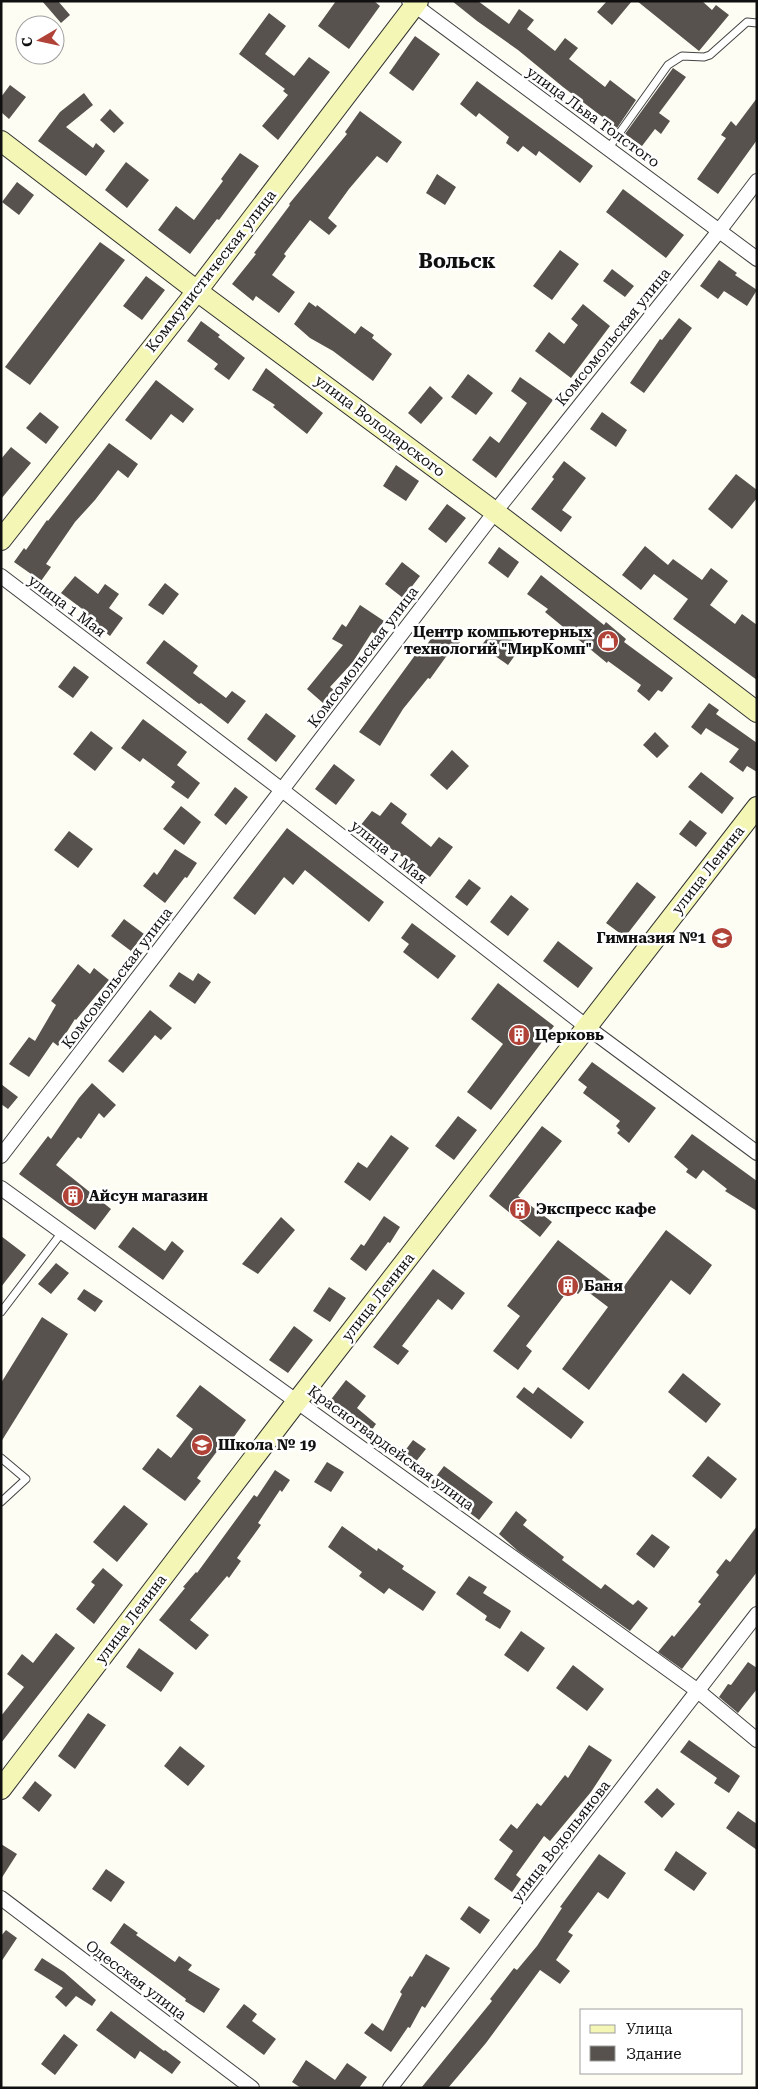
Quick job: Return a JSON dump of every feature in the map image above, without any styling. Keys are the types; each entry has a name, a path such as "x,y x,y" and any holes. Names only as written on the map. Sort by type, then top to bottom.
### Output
{"street":[{"name":"улица Льва Толстого","path":"414,3 757,259"},
{"name":"Коммунистическая улица","path":"1,540 196,291 414,3"},
{"name":"улица Володарского","path":"1,141 196,291 495,512 757,712"},
{"name":"Комсомольская улица","path":"1,1156 495,512 757,181"},
{"name":"улица 1 Мая","path":"1,576 282,790 588,1027 757,1153"},
{"name":"улица Ленина","path":"1,1789 298,1400 757,807"},
{"name":"Красногвардейская улица","path":"1,1188 298,1400 698,1691 757,1740"},
{"name":"улица Водопьянова","path":"390,2088 757,1614"},
{"name":"Одесская улица","path":"1,1898 252,2088"}],"lane":[{"path":"608,149 668,66 682,56 704,57 710,55 747,22 757,24"},
{"path":"1,1312 63,1231"},
{"path":"1,1458 26,1479 1,1502"}],"building":[{"path":"42,1 58,1 70,15 65,19 65,15 54,15"},
{"path":"336,1 374,1 380,6 349,49 318,26"},
{"path":"452,1 478,1 509,24 519,9 534,20 527,29 555,51 565,38 578,48 569,59 605,87 610,80 636,100 617,128"},
{"path":"607,1 632,1 612,25 597,12"},
{"path":"637,1 702,1 712,10 716,5 729,15 699,51"},
{"path":"269,13 286,26 265,54 294,76 309,57 330,72 278,140 262,126 288,95 283,91 285,89 239,54"},
{"path":"415,36 440,54 413,91 389,73"},
{"path":"673,68 686,77 659,113 670,121 661,134 655,129 642,146 625,134"},
{"path":"477,81 593,166 580,183 539,151 536,156 523,146 518,152 506,143 509,137 479,113 476,117 460,104"},
{"path":"10,85 26,97 9,119 1,112 1,97"},
{"path":"84,93 93,105 66,127 93,148 96,143 105,151 86,176 38,141 60,112"},
{"path":"757,98 757,140 718,194 697,179 726,138 721,135 731,121 736,126"},
{"path":"110,109 124,123 114,133 100,120"},
{"path":"360,111 402,142 387,163 377,156 349,189 328,218 337,226 329,235 310,220 284,254 286,256 272,275 295,292 279,313 256,296 253,301 232,284 256,254 254,253 289,204 347,134 345,132"},
{"path":"240,153 259,166 219,220 217,219 190,254 158,230 176,206 194,220 223,181 221,179"},
{"path":"126,162 149,180 127,208 105,190"},
{"path":"437,174 456,187 445,205 426,193"},
{"path":"17,182 34,195 19,215 2,202"},
{"path":"623,189 684,235 666,258 606,212"},
{"path":"100,242 125,260 30,385 5,367"},
{"path":"560,250 579,264 552,300 533,286"},
{"path":"719,260 737,273 735,275 757,290 747,306 724,291 718,299 700,286"},
{"path":"612,269 634,286 625,297 603,281"},
{"path":"146,276 165,290 142,320 123,306"},
{"path":"309,302 316,307 317,305 355,334 361,326 374,335 372,338 392,354 373,381 333,351 310,338 294,324"},
{"path":"583,304 610,326 571,378 535,351 549,332 564,344 578,325 571,319"},
{"path":"679,318 692,328 644,393 630,383 660,339 662,340"},
{"path":"201,321 220,335 218,337 245,358 229,380 214,369 218,364 187,341"},
{"path":"266,368 323,413 307,434 273,407 275,405 252,390"},
{"path":"468,374 493,393 476,415 451,397"},
{"path":"520,377 553,400 496,478 472,460 490,436 499,443 527,403 511,391"},
{"path":"156,380 194,409 183,423 171,414 151,440 125,420"},
{"path":"430,386 443,398 421,424 408,413"},
{"path":"40,412 59,427 46,444 26,428"},
{"path":"602,412 627,430 616,447 590,429"},
{"path":"109,443 138,464 128,478 118,470 75,522 46,564 51,567 41,581 14,562 24,548 26,550 47,520"},
{"path":"11,447 31,463 1,499 1,459"},
{"path":"564,461 586,478 562,510 572,517 561,532 531,509 554,479 552,477"},
{"path":"396,465 419,481 406,501 383,486"},
{"path":"736,474 757,490 757,498 732,529 708,509"},
{"path":"447,504 466,518 446,543 428,529"},
{"path":"645,546 668,565 673,559 702,580 711,568 728,581 710,605 735,624 742,614 757,625 757,680 673,619 688,599 654,574 641,590 622,575"},
{"path":"499,547 519,562 508,578 488,563"},
{"path":"402,562 420,576 403,598 385,584"},
{"path":"541,575 604,625 606,622 626,639 624,642 673,678 662,692 658,690 649,701 637,691 641,685 608,661 607,663 545,612 548,609 527,594"},
{"path":"75,576 98,594 105,584 119,594 109,608 123,618 110,636 82,614 85,611 61,593"},
{"path":"165,583 179,594 163,615 148,605"},
{"path":"360,605 384,621 375,634 372,632 353,662 330,687 334,690 323,703 307,689 343,645 332,639 342,624 346,627"},
{"path":"439,627 460,642 403,709 380,746 359,732 421,647 424,649"},
{"path":"495,628 521,647 508,665 481,646"},
{"path":"164,640 198,666 193,673 226,698 232,691 246,701 228,724 146,663"},
{"path":"74,666 89,677 73,698 58,687"},
{"path":"709,703 719,710 716,714 757,743 757,772 747,766 743,772 729,762 739,749 706,728 701,735 691,727"},
{"path":"266,713 296,736 276,762 247,739"},
{"path":"143,719 187,752 177,765 200,783 188,799 171,787 175,782 143,758 140,762 121,748"},
{"path":"91,731 113,748 95,771 73,754"},
{"path":"655,732 669,746 657,758 643,745"},
{"path":"452,750 469,766 447,790 430,775"},
{"path":"334,764 355,780 336,805 315,789"},
{"path":"701,772 734,798 722,814 688,787"},
{"path":"235,787 248,797 226,825 214,815"},
{"path":"391,802 407,814 401,823 431,847 439,837 453,847 430,877 360,826 372,811 380,816"},
{"path":"181,806 201,822 184,845 163,829"},
{"path":"690,820 707,833 696,847 679,834"},
{"path":"287,828 384,902 369,922 305,870 293,885 284,877 255,915 233,898"},
{"path":"69,831 93,849 78,868 54,850"},
{"path":"175,849 197,863 187,878 185,877 165,903 143,886 154,872 157,875"},
{"path":"469,879 481,888 467,906 455,897"},
{"path":"637,882 656,897 625,937 606,923"},
{"path":"511,895 529,909 508,936 490,922"},
{"path":"124,919 144,934 131,951 111,936"},
{"path":"412,923 456,956 438,979 403,952 409,944 401,938"},
{"path":"558,941 593,968 578,988 543,961"},
{"path":"78,964 90,974 94,968 109,980 75,1019 58,1046 53,1042 29,1077 9,1064 29,1037 35,1041 56,1005 51,1001"},
{"path":"179,972 193,981 198,973 211,982 195,1004 169,986"},
{"name":"Церковь","path":"498,983 554,1026 491,1110 467,1092 503,1044 471,1019"},
{"path":"150,1010 172,1028 161,1040 155,1035 123,1073 108,1061"},
{"path":"592,1062 656,1108 629,1143 617,1133 620,1130 616,1126 620,1121 583,1093 587,1087 578,1080"},
{"path":"92,1083 116,1105 104,1118 99,1113 81,1139 78,1137 56,1165 111,1209 95,1230 19,1174 48,1136 51,1139 79,1098"},
{"path":"1,1084 18,1097 8,1109 1,1104"},
{"path":"458,1116 477,1130 454,1160 435,1146"},
{"path":"542,1126 562,1141 518,1196 552,1222 540,1237 489,1196"},
{"path":"692,1134 757,1181 757,1211 725,1191 727,1189 703,1170 696,1179 686,1172 688,1169 674,1157"},
{"path":"391,1135 409,1148 370,1201 344,1182 358,1162 367,1168"},
{"path":"384,1216 400,1227 390,1243 388,1242 366,1271 350,1259 361,1244 364,1246"},
{"path":"281,1217 295,1230 258,1274 242,1264"},
{"path":"133,1227 165,1251 172,1241 184,1251 163,1280 118,1247"},
{"path":"666,1230 712,1265 690,1295 671,1280 589,1390 562,1369 608,1307 583,1288 578,1294 570,1288 526,1346 532,1351 518,1370 493,1351 520,1316 507,1306 558,1240 622,1289"},
{"path":"1,1236 26,1255 1,1287"},
{"path":"56,1263 69,1273 51,1294 38,1284"},
{"path":"433,1269 465,1293 452,1310 438,1299 402,1346 409,1351 398,1365 373,1347"},
{"path":"329,1287 346,1298 330,1322 313,1311"},
{"path":"84,1289 103,1301 95,1312 77,1299"},
{"path":"42,1317 68,1334 1,1442 1,1383"},
{"path":"294,1326 313,1340 288,1373 269,1360"},
{"path":"683,1373 721,1404 706,1423 668,1392"},
{"path":"346,1380 366,1396 357,1408 376,1424 367,1437 326,1406"},
{"name":"Школа № 19","path":"200,1385 246,1420 231,1441 227,1438 197,1478 201,1481 185,1501 142,1469 158,1448 171,1458 193,1429 176,1416"},
{"path":"524,1387 533,1394 538,1387 584,1422 571,1439 516,1397"},
{"path":"413,1440 426,1449 410,1469 398,1460"},
{"path":"708,1456 737,1479 721,1499 692,1476"},
{"path":"327,1462 344,1472 331,1492 314,1482"},
{"path":"444,1466 493,1502 479,1520 431,1483"},
{"path":"275,1470 290,1480 282,1492 280,1490 258,1523 261,1525 237,1558 241,1561 229,1578 227,1576 190,1620 209,1635 196,1650 159,1620 185,1588 183,1587 197,1573 254,1495 257,1497"},
{"path":"124,1505 148,1524 117,1562 93,1542"},
{"path":"516,1511 527,1520 523,1525 564,1557 562,1560 601,1589 605,1584 633,1605 638,1600 648,1608 630,1631 518,1551 499,1534"},
{"path":"342,1526 377,1551 378,1548 404,1566 402,1569 436,1592 423,1611 389,1588 384,1594 359,1576 362,1572 328,1547"},
{"path":"757,1526 757,1572 682,1669 658,1652 672,1635 674,1637 701,1604 698,1602 719,1575 716,1572 726,1559 730,1562"},
{"path":"652,1534 670,1547 654,1568 636,1554"},
{"path":"103,1568 123,1585 94,1624 76,1609 95,1585 91,1582"},
{"path":"469,1576 487,1587 483,1593 511,1611 500,1629 485,1620 487,1616 456,1594"},
{"path":"521,1631 545,1648 528,1672 504,1655"},
{"path":"56,1633 75,1648 1,1743 1,1716 24,1687 7,1674 22,1654 33,1663"},
{"path":"139,1648 174,1673 161,1692 126,1667"},
{"path":"748,1662 757,1668 757,1689 738,1713 719,1697 728,1684 731,1685"},
{"path":"573,1665 604,1689 587,1711 556,1688"},
{"path":"88,1713 106,1725 75,1769 58,1756"},
{"path":"689,1740 740,1776 729,1793 714,1783 717,1778 680,1752"},
{"path":"589,1745 612,1760 591,1792 550,1841 544,1836 516,1875 521,1879 512,1892 494,1879 513,1851 499,1840 511,1824 517,1829 537,1803 541,1806 565,1775 568,1778"},
{"path":"180,1746 205,1766 188,1786 164,1766"},
{"path":"35,1781 52,1795 39,1812 22,1798"},
{"path":"657,1788 675,1804 662,1818 644,1802"},
{"path":"738,1811 757,1824 757,1850 726,1828"},
{"path":"1,1844 17,1854 1,1879"},
{"path":"676,1851 707,1873 694,1891 664,1870"},
{"path":"599,1854 626,1873 608,1899 598,1892 568,1932 573,1935 556,1960 570,1971 560,1984 540,1970 486,2043 448,2088 421,2088 492,2001 490,1999 514,1968 517,1970 537,1946 562,1908 560,1907"},
{"path":"106,1869 125,1882 111,1902 92,1889"},
{"path":"469,1906 490,1920 480,1934 460,1919"},
{"path":"124,1923 138,1933 136,1935 175,1962 179,1956 192,1965 188,1970 220,1989 204,2013 185,2001 186,1999 110,1943"},
{"path":"6,1930 17,1938 1,1962 1,1936"},
{"path":"426,1954 450,1968 425,2008 422,2006 410,2028 408,2027 391,2052 364,2033 372,2023 383,2031 402,1994 400,1992"},
{"path":"42,1958 64,1972 96,2000 92,2006 76,1996 66,2007 55,1997 63,1988 34,1970"},
{"path":"244,2004 257,2014 252,2021 276,2039 264,2055 226,2027"},
{"path":"111,2011 181,2062 172,2074 140,2051 135,2059 96,2030"},
{"path":"64,2034 78,2045 55,2075 41,2064"},
{"path":"306,2060 335,2080 347,2063 367,2077 359,2088 301,2088 292,2082"}],"place":[{"name":"Центр компьютерных технологий \"МирКомп\"","path":"608,641"},
{"name":"Гимназия №1","path":"722,938"},
{"name":"Церковь","path":"519,1035"},
{"name":"Айсун магазин","path":"73,1196"},
{"name":"Экспресс кафе","path":"520,1209"},
{"name":"Баня","path":"568,1286"},
{"name":"Школа № 19","path":"202,1445"}],"district":[{"name":"Вольск","path":"457,261"}]}
